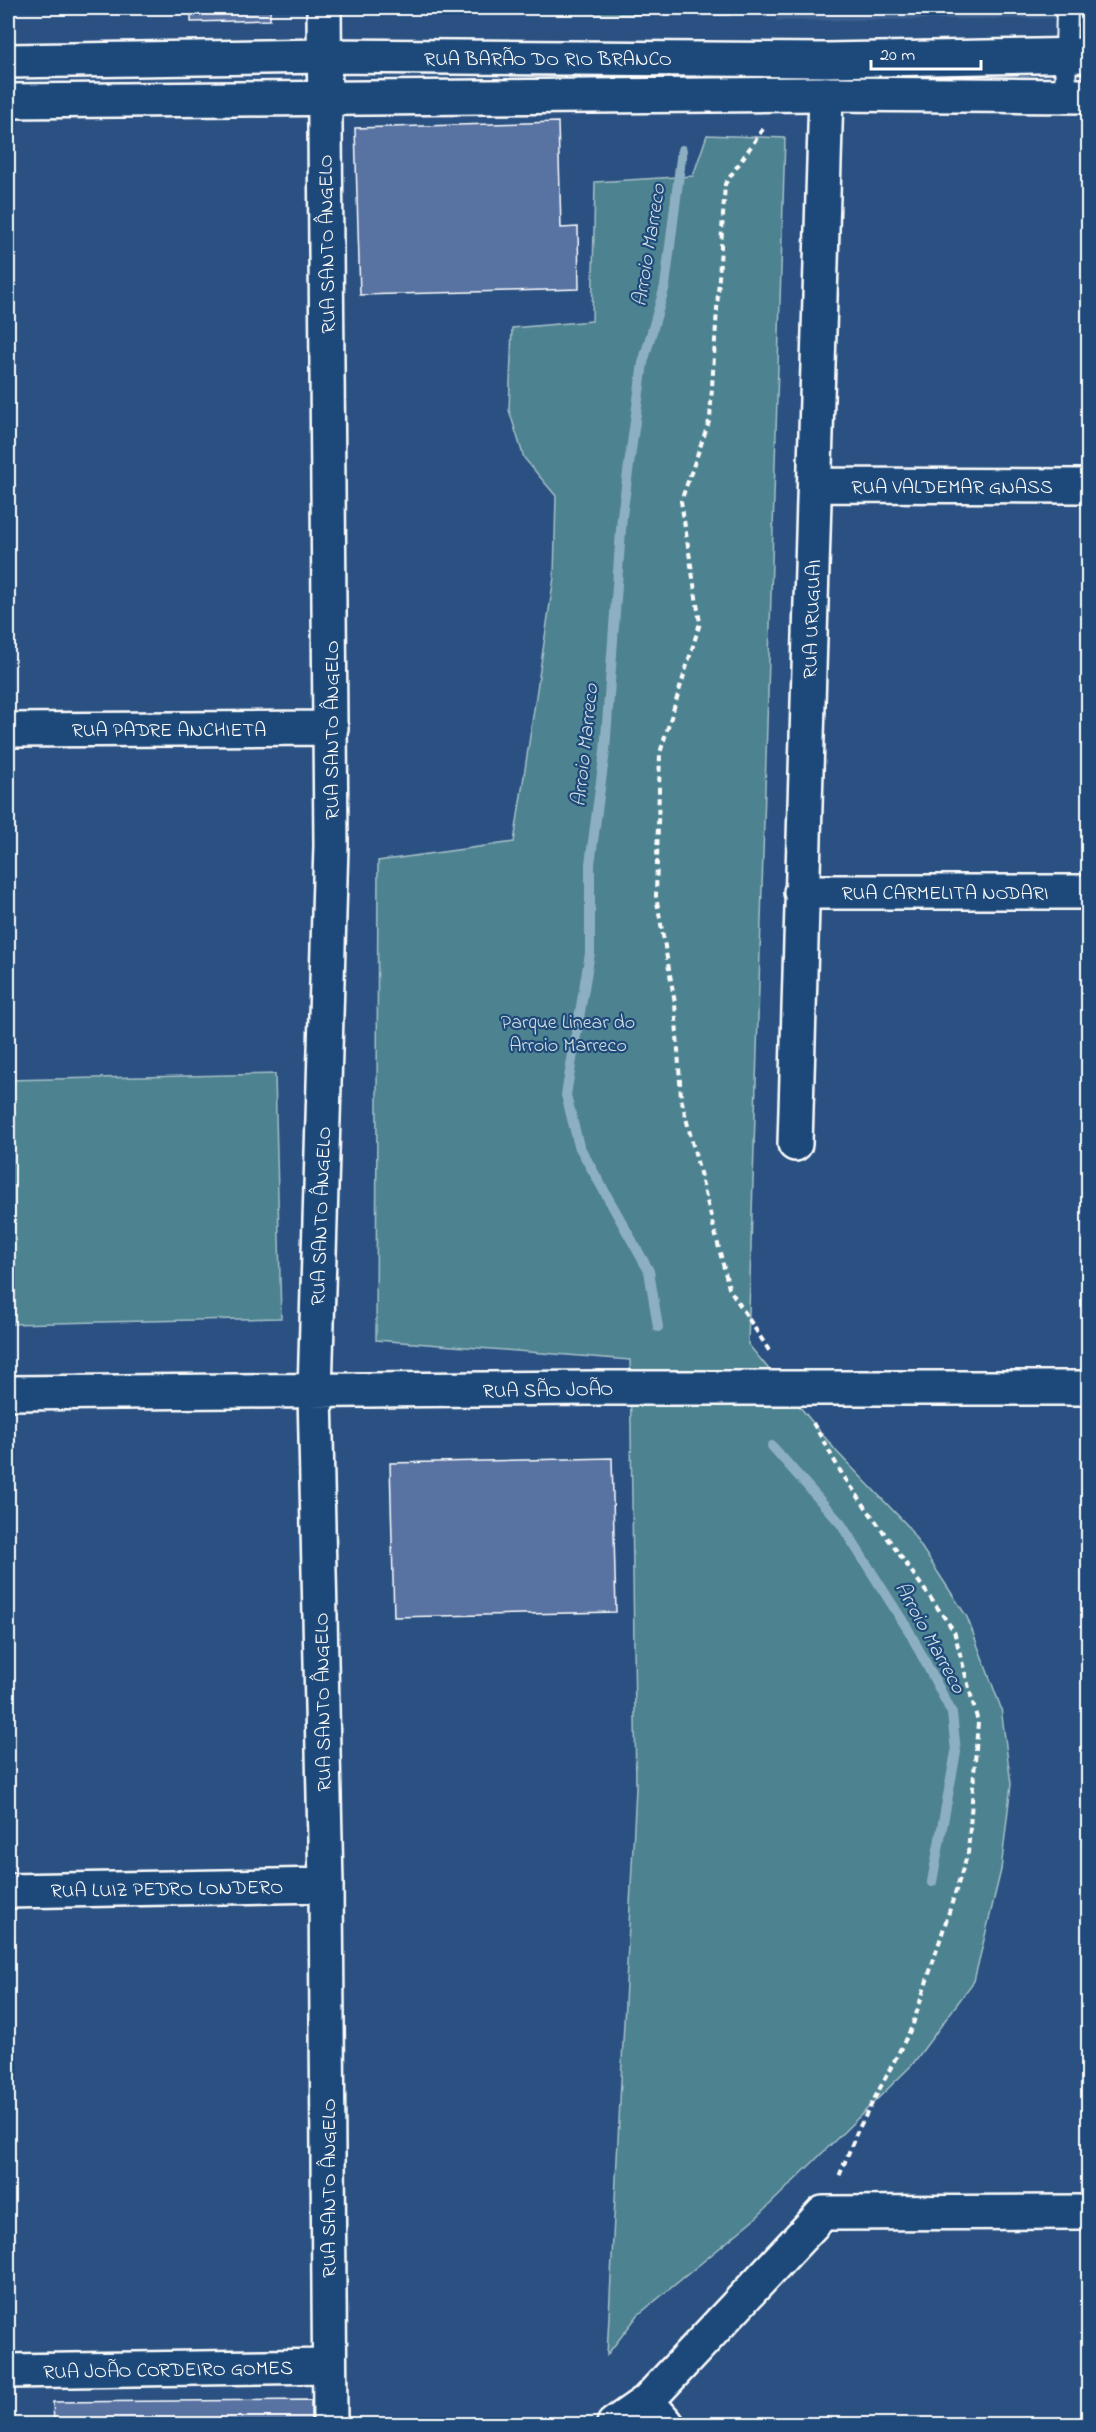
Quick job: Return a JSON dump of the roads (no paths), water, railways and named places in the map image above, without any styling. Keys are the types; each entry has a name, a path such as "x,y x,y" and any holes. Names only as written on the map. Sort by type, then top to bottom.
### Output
{"street":[{"name":"RUA SANTO ÂNGELO","path":"324,8 332,845 315,1392 326,1885 330,2424"},
{"name":"RUA BARÃO DO RIO BRANCO","path":"8,61 325,56 826,60 1077,55"},
{"path":"566,58 567,97"},
{"name":"RUA BARÃO DO RIO BRANCO","path":"8,101 826,94 1077,96"},
{"name":"RUA URUGUAI","path":"795,1144 826,94"},
{"name":"RUA VALDEMAR GNASS","path":"816,485 1089,486"},
{"name":"RUA PADRE ANCHIETA","path":"8,730 331,728"},
{"name":"RUA CARMELITA NODARI","path":"801,892 1089,892"},
{"name":"RUA SÃO JOÃO","path":"8,1393 597,1388 1089,1388"},
{"name":"RUA LUIZ PEDRO LONDERO","path":"8,1891 326,1885"},
{"path":"614,2424 657,2413 823,2213 1089,2212"},
{"name":"RUA JOÃO CORDEIRO GOMES","path":"8,2371 329,2366"}],"lane":[{"path":"1067,8 1077,55 1077,96"}],"waterway":[{"name":"Arroio Marreco","path":"658,1327 649,1271 579,1146 566,1095 590,953 590,864 605,751 622,516 643,363 665,286 682,150"},
{"name":"Arroio Marreco","path":"772,1446 841,1524 909,1631 952,1713 956,1752 932,1882"}],"park label":[{"name":"Parque Linear do Arroio Marreco","path":"568,1032"}]}
